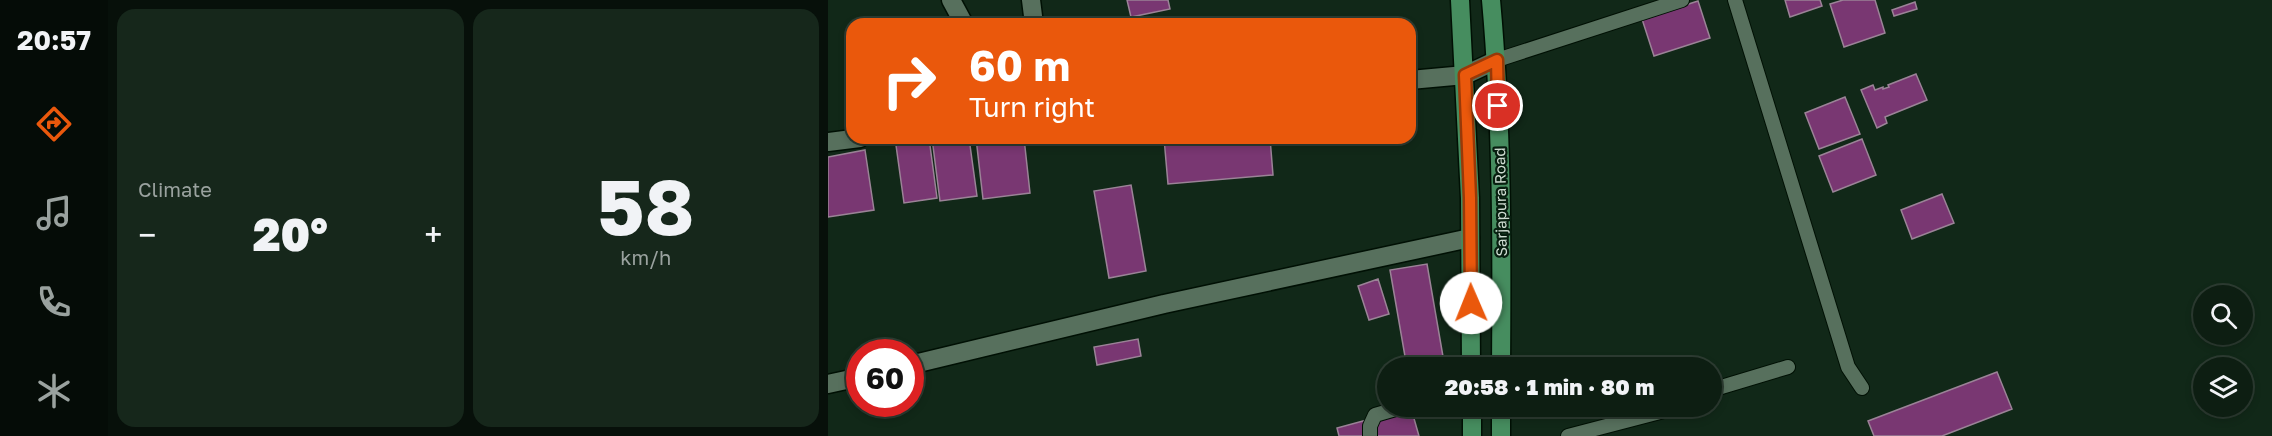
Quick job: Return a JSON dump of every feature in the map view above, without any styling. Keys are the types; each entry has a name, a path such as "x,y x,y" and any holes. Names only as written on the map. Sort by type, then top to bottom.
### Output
{"main road":[{"name":"Sarjapura Road","path":"1460,0 1465,75 1472,357"},
{"name":"Sarjapura Road","path":"1491,0 1497,60 1502,242 1502,357"},
{"path":"1472,417 1472,436"},
{"path":"1501,417 1501,436"}],"street":[{"path":"951,0 961,18"},
{"path":"1031,0 1033,18"},
{"path":"1416,79 1465,75 1497,60"},
{"path":"828,142 846,140"},
{"path":"924,362 1164,304 1470,238"},
{"path":"828,384 846,380"}],"lane":[{"path":"1497,60 1682,0"},
{"path":"1735,0 1848,367 1862,388"},
{"path":"1722,387 1788,367"},
{"path":"1370,436 1370,426 1377,414"},
{"path":"1568,436 1641,417"}],"building":[{"path":"1127,0 1168,0 1170,9 1131,17"},
{"path":"1785,0 1820,0 1822,6 1790,17"},
{"path":"1843,0 1875,0 1885,33 1844,47 1830,4"},
{"path":"1698,1 1710,38 1654,56 1642,19"},
{"path":"1915,2 1917,9 1894,16 1892,10"},
{"path":"1916,74 1927,100 1885,117 1887,123 1877,128 1861,90 1873,85 1875,90 1883,87 1883,89"},
{"path":"1845,97 1860,134 1819,149 1805,113"},
{"path":"1862,139 1876,175 1833,192 1819,156"},
{"path":"896,144 930,144 937,198 904,203"},
{"path":"933,144 970,144 977,196 940,201"},
{"path":"977,144 1025,144 1030,193 983,199"},
{"path":"1165,144 1270,144 1273,175 1168,184"},
{"path":"865,150 874,210 828,217 828,157"},
{"path":"1131,185 1146,271 1109,278 1094,191"},
{"path":"1942,194 1954,223 1912,239 1901,210"},
{"path":"1427,264 1443,357 1405,357 1390,270"},
{"path":"1378,279 1389,314 1369,320 1358,286"},
{"path":"1138,339 1141,356 1097,365 1094,347"},
{"path":"1997,372 2012,409 1942,436 1874,436 1868,421"},
{"path":"1378,417 1414,417 1419,436 1339,436 1337,428"}],"route":[{"path":"1471,303 1465,75 1497,60 1498,106"}]}
